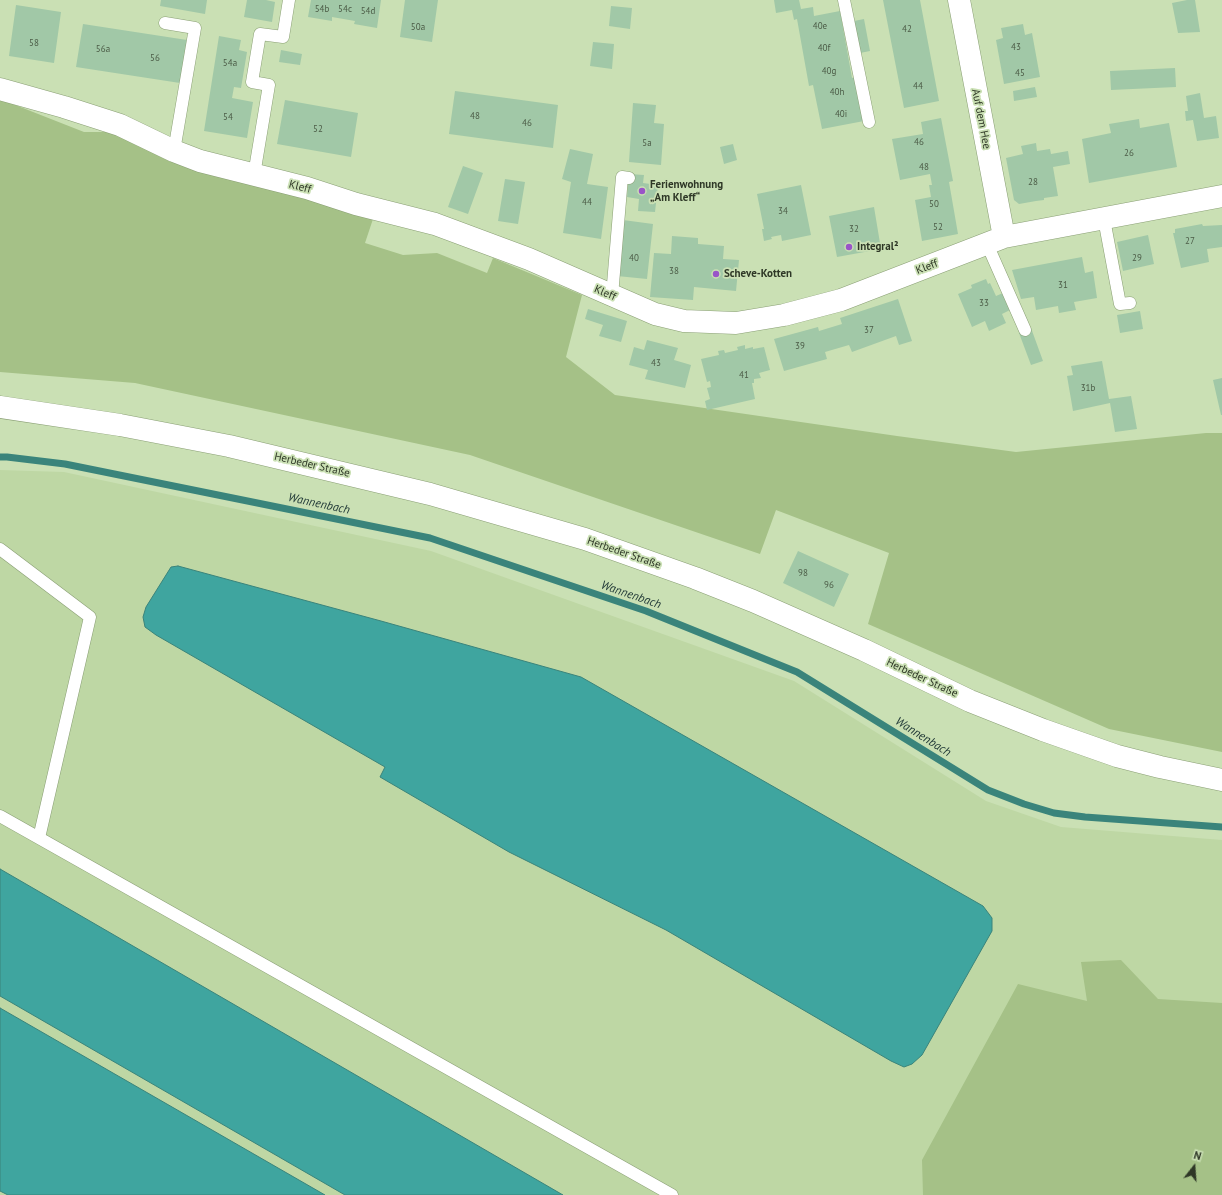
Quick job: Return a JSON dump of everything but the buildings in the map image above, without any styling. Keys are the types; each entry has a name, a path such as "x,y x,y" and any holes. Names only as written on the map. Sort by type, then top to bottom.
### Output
{"street":[{"name":"Auf dem Hee","path":"959,0 996,240"},
{"name":"Kleff","path":"0,89 120,125 174,151 200,161 307,188 356,204 435,224 528,259 655,314 684,321 736,324 784,315 841,300 996,240 1222,196"},
{"name":"Herbeder Straße","path":"0,407 120,425 236,448 430,494 585,539 695,578 753,601 864,650 970,700 1043,730 1117,756 1222,780"}],"lane":[{"path":"254,175 269,85 252,82 260,34 283,37 289,0"},
{"path":"844,0 869,122"},
{"path":"165,23 195,28 174,151"},
{"path":"612,296 622,177 629,178"},
{"path":"1104,219 1120,304 1130,303"},
{"path":"996,240 1025,330"},
{"path":"0,549 90,618 39,838"},
{"path":"0,816 672,1195"}],"shaded area":[{"path":"0,99 84,132 110,132 374,216 365,243 403,255 437,253 487,273 493,258 582,295 566,357 615,395 1016,452 1206,433 1222,433 1222,752 1109,729 868,624 889,553 776,510 760,554 470,455 135,383 0,372"},
{"path":"0,470 64,472 431,551 794,681 986,801 1061,827 1222,840 1222,1195 0,1195"},
{"path":"1121,960 1158,999 1222,1003 1222,1195 923,1195 922,1160 1018,984 1087,1001 1081,962"}],"water":[{"path":"178,566 581,677 983,906 992,918 992,931 922,1055 912,1064 904,1067 891,1061 666,930 509,852 380,777 385,767 156,635 145,627 143,617 146,607 171,567"},
{"path":"0,869 563,1195 345,1195 0,996"},
{"path":"0,1008 325,1195 8,1195 0,1191"}],"waterway":[{"name":"Wannenbach","path":"0,457 65,464 430,538 646,611 797,672 988,790 1024,804 1054,813 1085,817 1222,827"}],"place":[{"name":"Ferienwohnung „Am Kleff“","path":"642,191"},
{"name":"Integral²","path":"849,247"},
{"name":"Scheve-Kotten","path":"716,274"}]}
